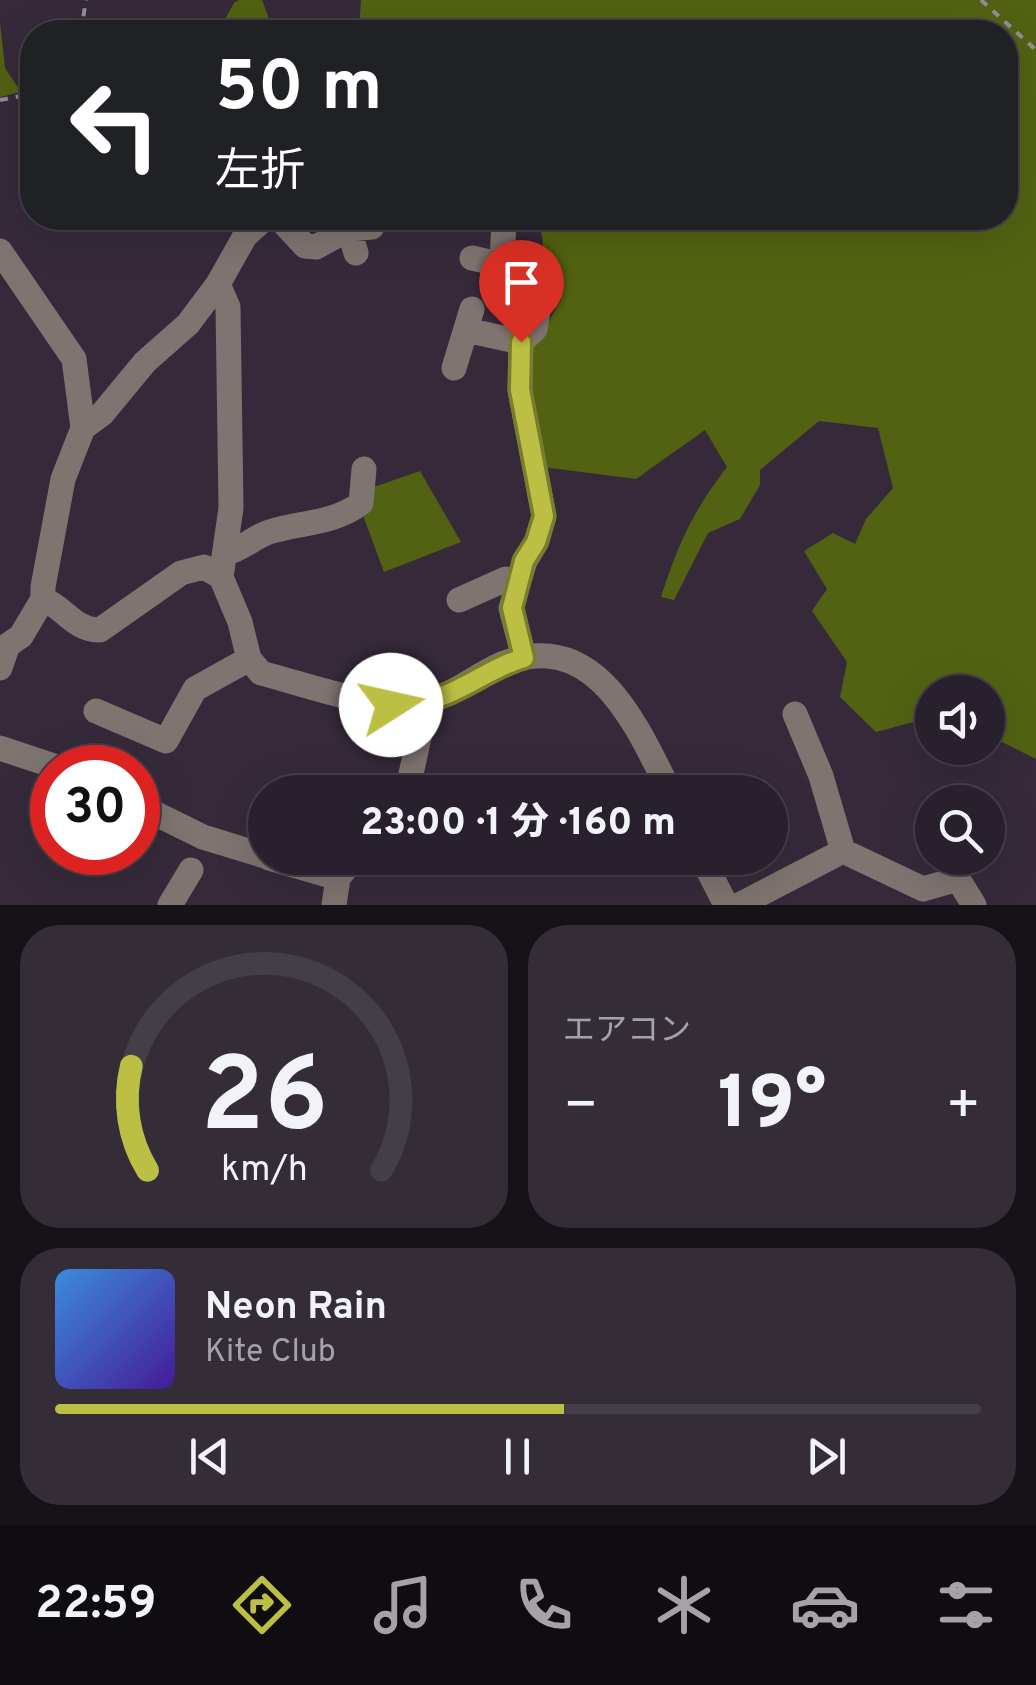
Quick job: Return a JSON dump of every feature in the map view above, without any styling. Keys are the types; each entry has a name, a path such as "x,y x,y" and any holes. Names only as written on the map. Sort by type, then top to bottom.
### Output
{"street":[{"path":"83,428 102,414 145,362 188,324 252,230"},
{"path":"290,230 305,246 359,236"},
{"path":"502,264 503,230"},
{"path":"472,258 544,274 535,329 521,342 520,390 544,516 512,608 524,658"},
{"path":"3,261 74,359 83,428 62,479 43,599 21,636 3,651"},
{"path":"218,284 228,307 231,508 224,565 249,659 261,674 391,705 427,701 503,664 552,656 580,666 610,687 631,715 661,775"},
{"path":"454,368 469,320 521,342"},
{"path":"43,599 87,630 100,630 182,573 224,565 266,533 344,516 360,503 364,469"},
{"path":"459,600 506,579 518,582"},
{"path":"107,724 166,741 195,690 249,659"},
{"path":"411,775 427,701"},
{"path":"796,714 821,776 843,852 923,889 958,879 974,905"},
{"path":"0,748 30,758"},
{"path":"160,815 204,836 248,851"},
{"path":"739,905 843,852"},
{"path":"170,905 191,870"},
{"path":"334,905 344,875"},
{"path":"711,875 726,905"}],"path":[{"path":"980,0 1002,20"}],"green space":[{"path":"262,0 270,20 225,20 234,3"},
{"path":"361,0 1036,0 1036,759 1005,744 1005,675 915,675 915,722 876,732 840,697 847,662 812,611 827,589 804,551 833,533 855,544 866,519 893,488 878,428 819,421 760,470 760,485 740,519 708,533 674,600 661,597 674,560 695,514 727,467 705,430 636,479 543,467 526,360 561,300 539,259 543,244 541,230 1018,230 1018,20 360,20"},
{"path":"0,22 5,68 20,92 0,97"},
{"path":"420,471 461,542 384,572 358,502 374,487"}],"route":[{"path":"391,705 427,701 450,693 503,664 524,658 512,608 524,561 536,542 544,516 520,390 521,342"}]}
